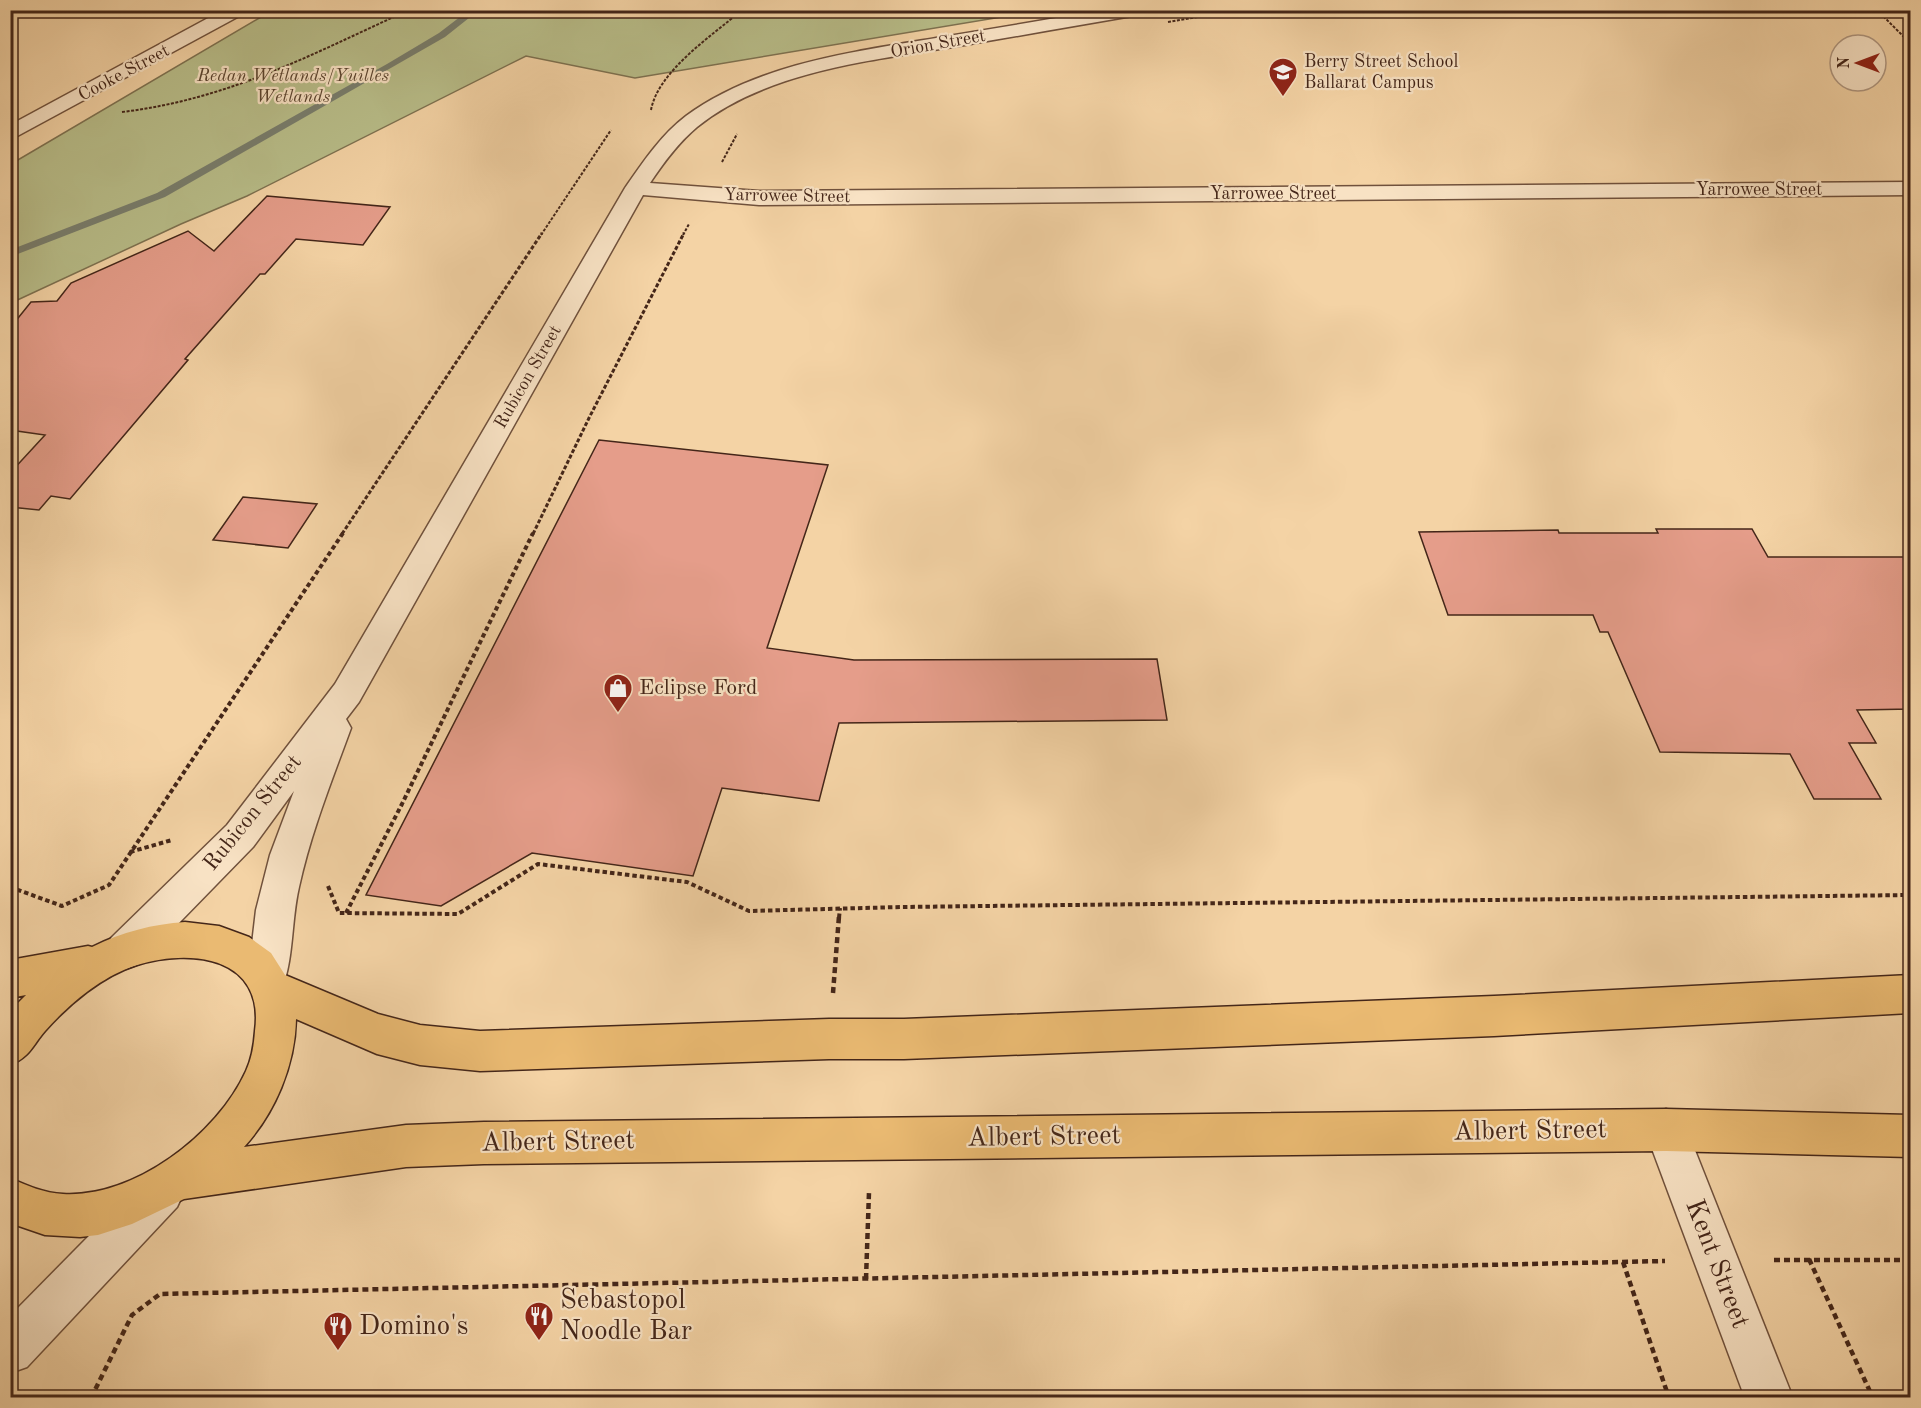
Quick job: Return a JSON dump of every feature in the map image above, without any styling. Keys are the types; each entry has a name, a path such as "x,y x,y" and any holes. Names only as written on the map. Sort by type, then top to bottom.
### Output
{"highway":[{"path":"10,979 116,956 161,941 195,939 224,945 249,958 269,984 277,1013 276,1039 268,1068 255,1098 234,1127 208,1154 175,1181 133,1203 95,1214 60,1217 28,1210 10,1200"},
{"path":"10,1045 32,1016 67,984 116,956"},
{"path":"269,984 376,1034 420,1045 480,1051 830,1039 904,1039 1459,1017 1911,994"},
{"name":"Albert Street","path":"175,1181 406,1146 484,1143 1666,1130 1911,1136"}],"street":[{"name":"Cooke Street","path":"10,134 237,10"},
{"name":"Orion Street","path":"743,92 805,71 865,56 1138,10"},
{"name":"Rubicon Street","path":"116,956 240,836 347,693 636,188 655,159 702,114 743,92"},
{"name":"Yarrowee Street","path":"636,188 759,198 1911,189"},
{"name":"Rubicon Street","path":"269,984 273,921 288,855 347,693"},
{"name":"Kent Street","path":"1666,1130 1769,1398"},
{"path":"10,1350 175,1181"}],"path":[{"path":"53,112 125,112 178,103 233,87 294,63 409,10"},
{"path":"688,125 651,110 652,99 685,58 742,10"},
{"path":"1877,10 1911,43"},
{"path":"10,887 62,906 109,885 611,130"},
{"path":"690,223 589,418 402,804 345,913 458,914 538,864 687,882 749,911 1911,895"},
{"path":"832,997 840,908"},
{"path":"866,1279 869,1192"},
{"path":"1809,1259 1873,1398"},
{"path":"1774,1260 1911,1260"},
{"path":"91,1398 132,1315 160,1294 1665,1261"},
{"path":"1623,1262 1669,1398"}],"green space":[{"name":"Redan Wetlands/Yuilles Wetlands","path":"273,10 1037,11 635,78 526,56 247,196 11,303 11,164"}],"building":[{"path":"267,196 390,207 363,245 296,239 265,274 260,274 185,359 188,360 70,499 51,496 39,510 10,507 10,473 45,435 10,430 10,328 31,302 57,301 71,283 188,231 214,251"},
{"path":"599,440 828,465 767,648 854,660 1157,659 1167,720 839,723 819,801 722,788 693,876 532,853 441,906 366,895"},
{"path":"243,497 317,504 288,548 213,540"},
{"path":"1656,529 1752,529 1768,557 1911,557 1911,709 1857,710 1876,743 1849,743 1881,799 1814,799 1790,754 1660,752 1608,632 1600,632 1593,615 1448,615 1419,532 1558,530 1559,533 1658,533"}],"waterway":[{"path":"10,254 161,195 390,66 442,35 475,10"}],"place":[{"name":"Berry Street School Ballarat Campus","path":"1283,98"},
{"name":"Eclipse Ford","path":"618,714"},
{"name":"Sebastopol Noodle Bar","path":"539,1342"},
{"name":"Domino's","path":"338,1352"}]}
